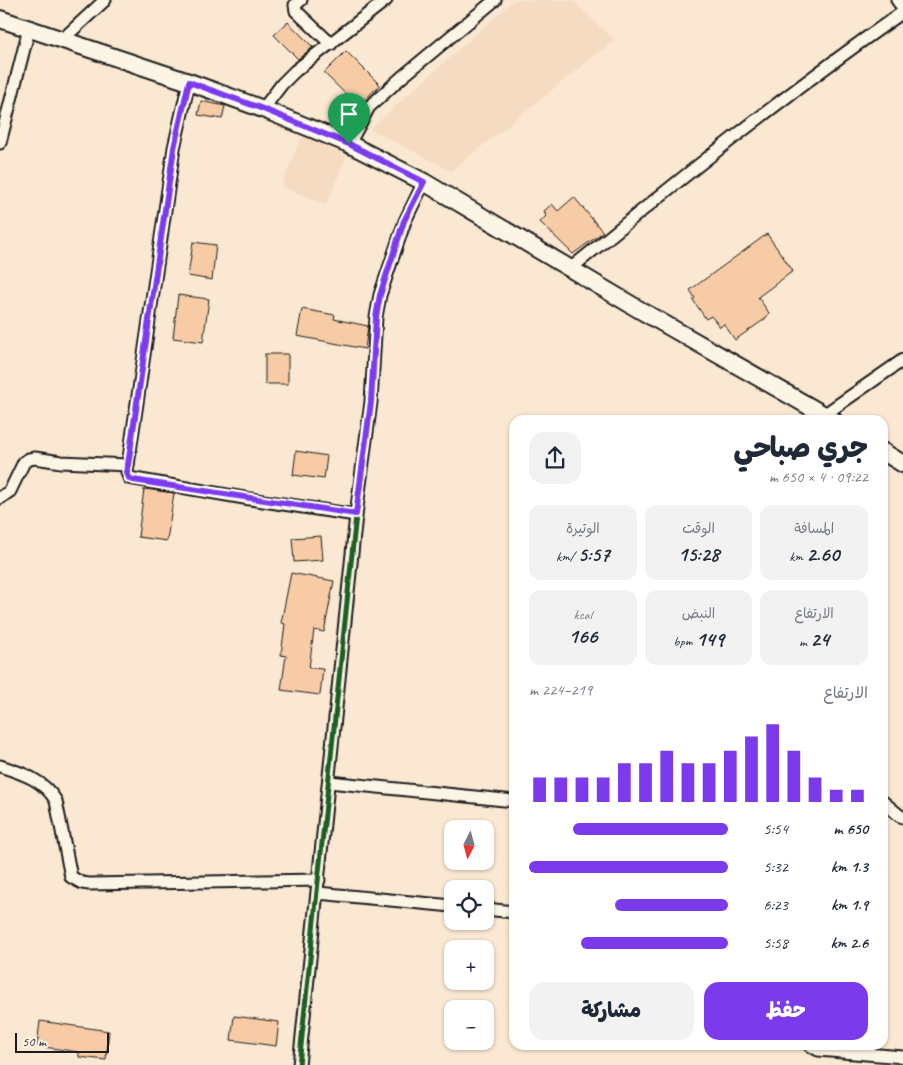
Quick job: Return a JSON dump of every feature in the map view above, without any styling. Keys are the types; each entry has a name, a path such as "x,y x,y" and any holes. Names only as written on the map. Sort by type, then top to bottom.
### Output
{"main road":[{"path":"0,19 189,82 263,109 349,144 424,182 821,415"},
{"path":"888,455 903,464"}],"street":[{"path":"63,39 104,0"},
{"path":"301,0 295,5 296,11 331,44"},
{"path":"263,109 282,84 295,71 331,44 371,4 386,0"},
{"path":"349,144 369,107 402,77 495,0"},
{"path":"897,0 903,8"},
{"path":"570,269 681,178 778,103 903,12"},
{"path":"0,143 29,29"},
{"path":"189,82 174,148 127,472 129,478 356,514"},
{"path":"299,1065 356,514 371,402 376,317 380,295 404,221 424,182"},
{"path":"824,415 903,360"},
{"path":"0,498 10,491 24,462 29,458 61,462 128,465"},
{"path":"0,766 29,776 52,793 56,801 71,876 82,883 319,880"},
{"path":"329,782 509,800"},
{"path":"888,806 903,817"},
{"path":"318,893 444,905"},
{"path":"494,910 509,911"},
{"path":"818,1050 903,1057"}],"shaded area":[{"path":"514,0 572,0 614,40 451,171 370,129"},
{"path":"302,136 347,155 326,205 281,186"}],"building":[{"path":"288,22 313,47 298,59 274,35"},
{"path":"346,51 380,85 358,106 324,73"},
{"path":"201,101 225,106 222,119 198,115"},
{"path":"574,197 603,232 573,254 540,222 546,216 544,211 552,204 558,211"},
{"path":"767,234 793,271 758,297 769,313 765,319 735,340 724,324 720,327 711,316 706,319 693,300 695,298 690,290"},
{"path":"193,242 216,245 212,280 188,276"},
{"path":"178,295 209,299 203,342 173,338"},
{"path":"302,309 335,315 334,319 368,326 365,349 297,336"},
{"path":"265,354 288,354 288,384 265,384"},
{"path":"296,451 327,456 324,479 293,475"},
{"path":"144,489 174,493 167,541 138,537"},
{"path":"321,536 323,560 294,562 292,538"},
{"path":"291,573 334,581 324,632 314,630 309,668 323,669 320,695 281,690 286,656 281,655 285,624 281,623"},
{"path":"234,1016 279,1022 276,1046 231,1040"},
{"path":"40,1021 109,1031 106,1060 79,1057 79,1052 37,1046"}],"cycle path":[{"path":"189,82 174,148 127,472 129,478 356,515"},
{"path":"299,1065 356,515 371,402 376,317 380,295 405,221 424,182"}],"route":[{"path":"189,82 263,109 349,144 424,182 404,221 380,295 376,317 371,402 356,514 250,499 129,478 127,472 139,384 174,148 189,82"}]}
